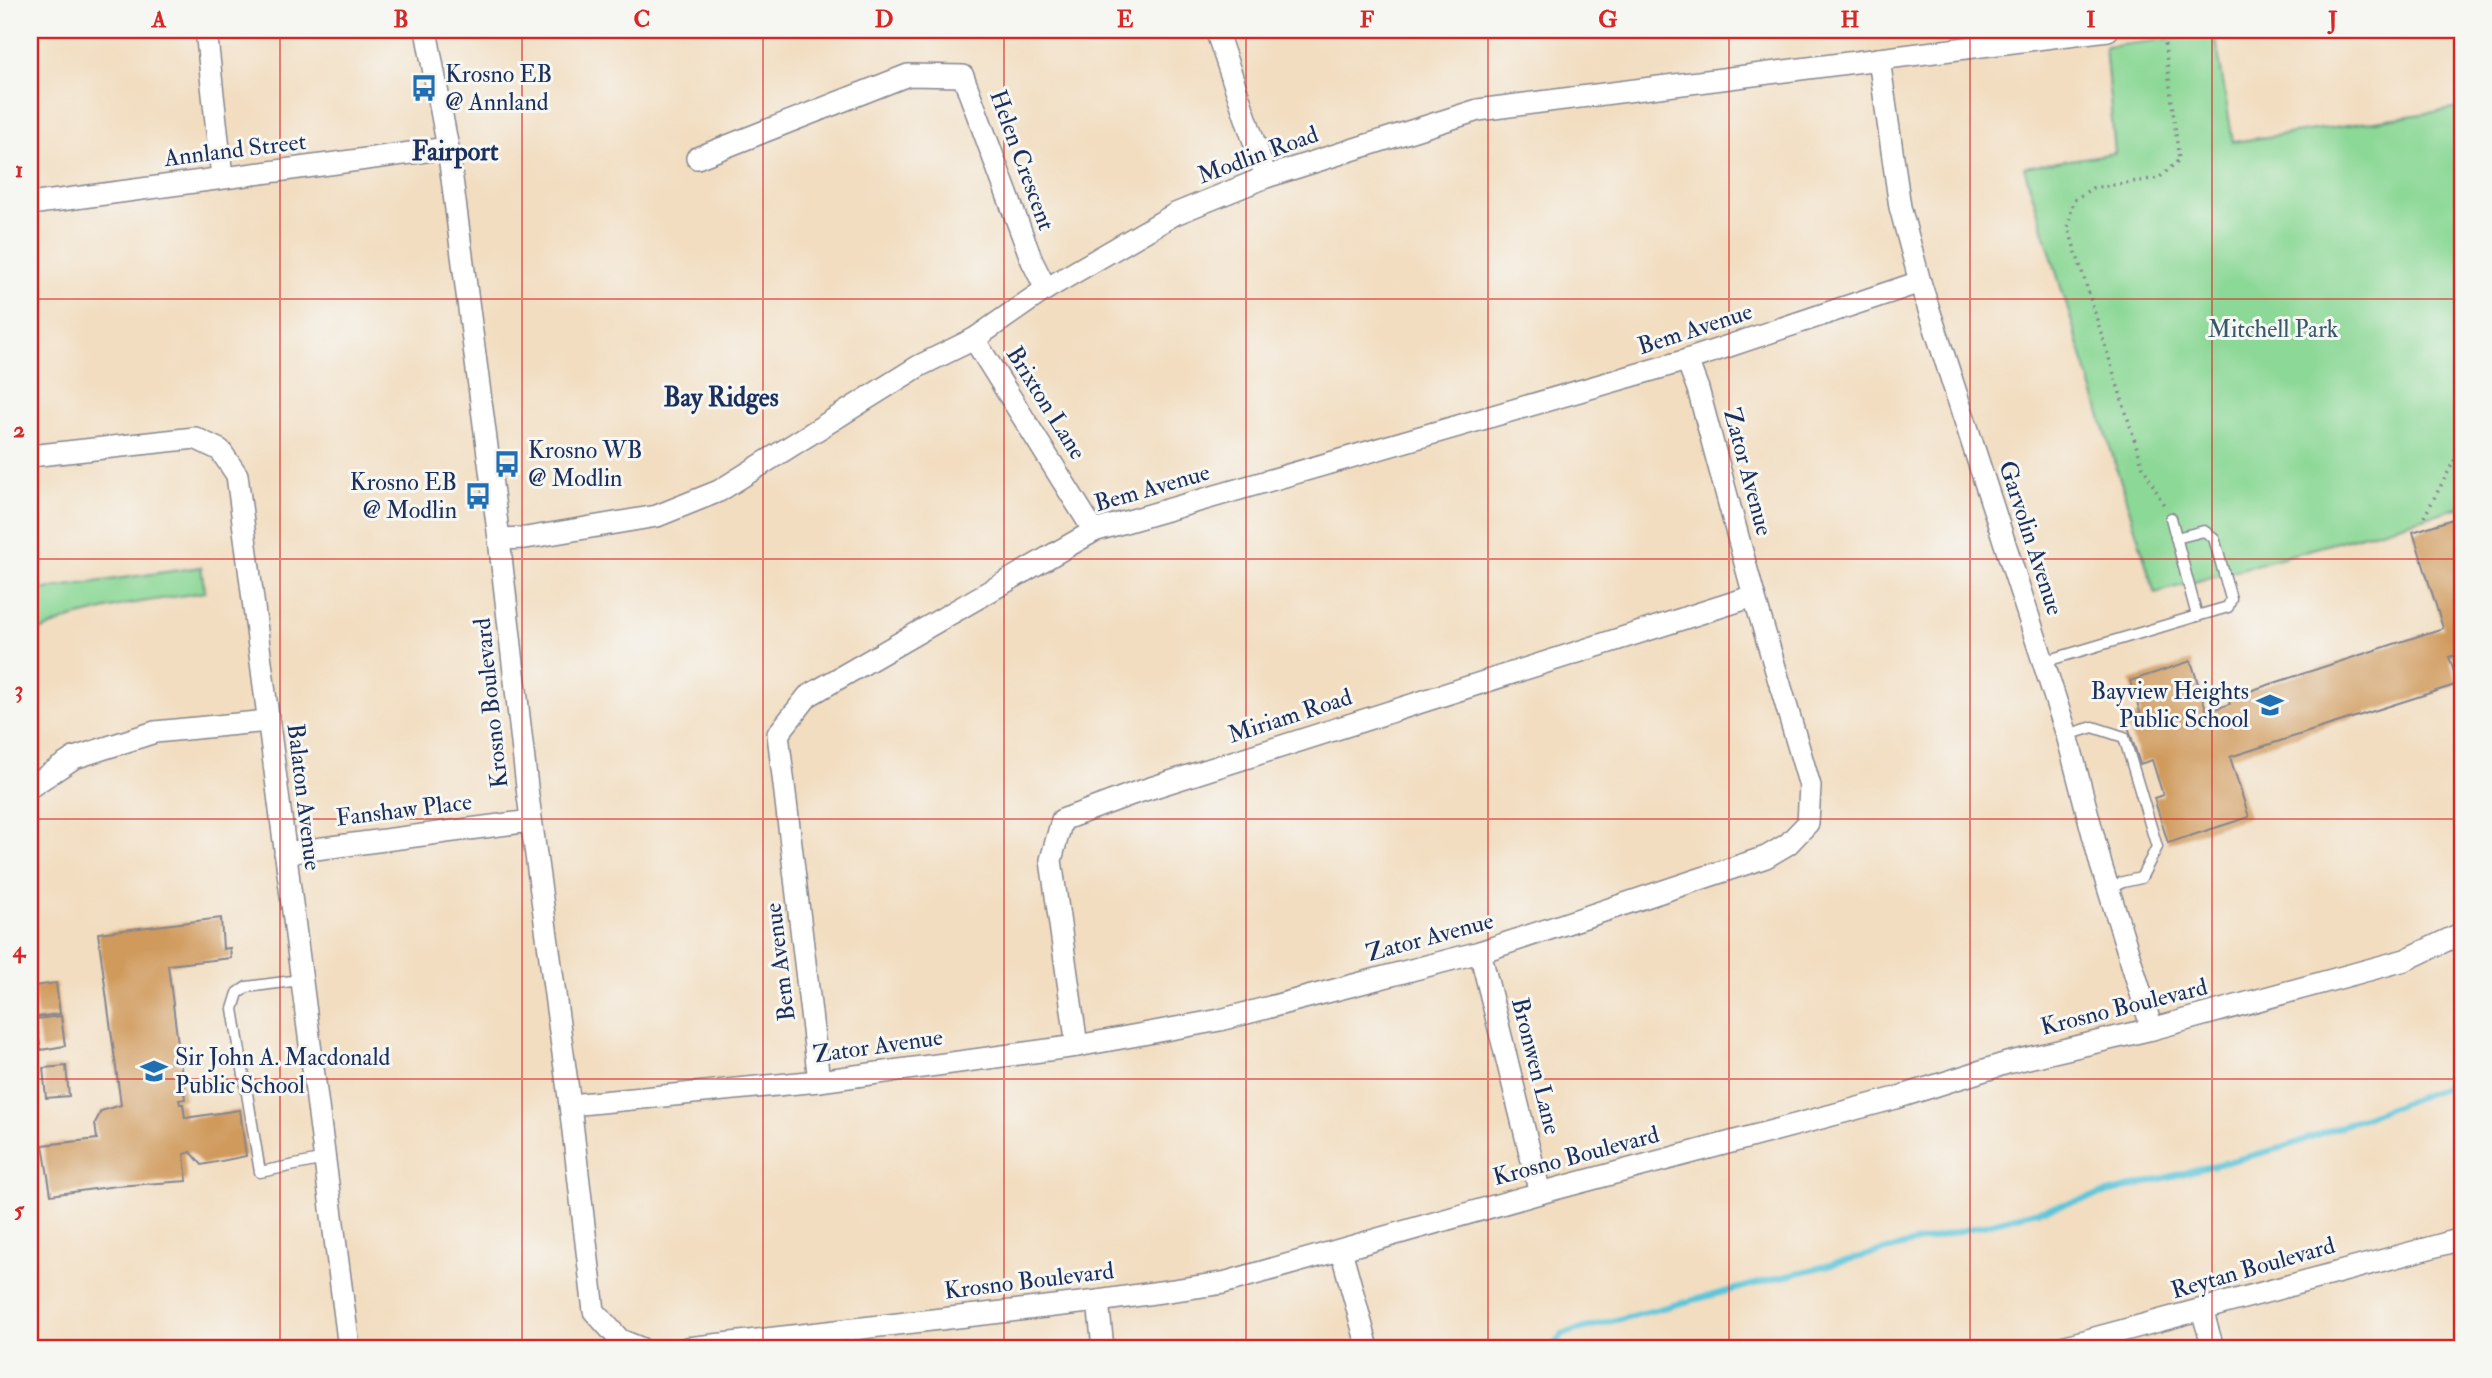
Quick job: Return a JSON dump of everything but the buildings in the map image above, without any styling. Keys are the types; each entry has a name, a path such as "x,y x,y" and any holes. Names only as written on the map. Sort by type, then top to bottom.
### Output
{"street":[{"path":"206,30 222,177"},
{"name":"Krosno Boulevard","path":"426,30 448,148 594,1311 620,1340 640,1348"},
{"path":"1216,30 1266,177"},
{"name":"Modlin Road","path":"499,539 526,538 657,516 719,491 919,366 974,339 1046,289 1175,214 1266,177 1478,110 2108,30"},
{"name":"Garvolin Avenue","path":"1879,59 1900,207 1920,282 2067,735 2101,865 2152,1029"},
{"name":"Helen Crescent","path":"697,158 908,75 963,76 1032,261 1046,289"},
{"name":"Annland Street","path":"30,204 448,148"},
{"name":"Bem Avenue","path":"819,1081 778,734 808,696 1094,531 1687,360 1920,282"},
{"name":"Brixton Lane","path":"974,339 1094,531"},
{"name":"Zator Avenue","path":"570,1105 819,1081 1077,1046 1220,1020 1480,952 1766,857 1788,844 1808,822 1810,786 1754,596 1698,389 1687,360"},
{"name":"Balaton Avenue","path":"30,456 195,438 220,450 237,475 349,1348"},
{"name":"Miriam Road","path":"1077,1046 1051,860 1062,820 1132,794 1754,596"},
{"path":"30,787 74,758 155,732 268,721"},
{"name":"Fanshaw Place","path":"285,853 531,821"},
{"name":"Krosno Boulevard","path":"687,1348 1098,1301 1223,1283 1539,1193 1896,1098 2007,1063 2152,1029 2405,960 2462,933"},
{"name":"Bronwen Lane","path":"1480,952 1539,1193"},
{"name":"Reytan Boulevard","path":"2058,1348 2462,1239"},
{"path":"1341,1250 1368,1348"},
{"path":"1098,1301 1103,1348"},
{"path":"2202,1310 2213,1348"}],"lane":[{"path":"2171,518 2197,616"},
{"path":"2043,662 2228,607 2231,599 2214,538 2204,531 2176,538"},
{"path":"2067,735 2093,727 2124,737 2157,847 2141,877 2110,888"},
{"path":"300,980 247,987 238,993 233,1009 260,1172 325,1159"}],"path":[{"path":"2163,30 2179,160 2159,178 2092,188 2073,201 2068,227 2143,467 2171,518"},
{"path":"2424,517 2460,450 2462,438"}],"green space":[{"name":"Mitchell Park","path":"2215,33 2233,142 2462,108 2462,507 2155,593 2024,167 2115,153 2105,47"},
{"path":"201,567 205,592 123,605 71,618 30,635 30,591"}],"waterway":[{"path":"1552,1348 1562,1334 2285,1147 2462,1081"}],"place":[{"name":"Krosno EB @ Annland","path":"424,88"},
{"name":"Krosno WB @ Modlin","path":"507,464"},
{"name":"Krosno EB @ Modlin","path":"478,496"},
{"name":"Bayview Heights Public School","path":"2270,705"},
{"name":"Sir John A. Macdonald Public School","path":"154,1071"}],"district":[{"name":"Fairport","path":"455,152"},
{"name":"Bay Ridges","path":"721,398"}]}
